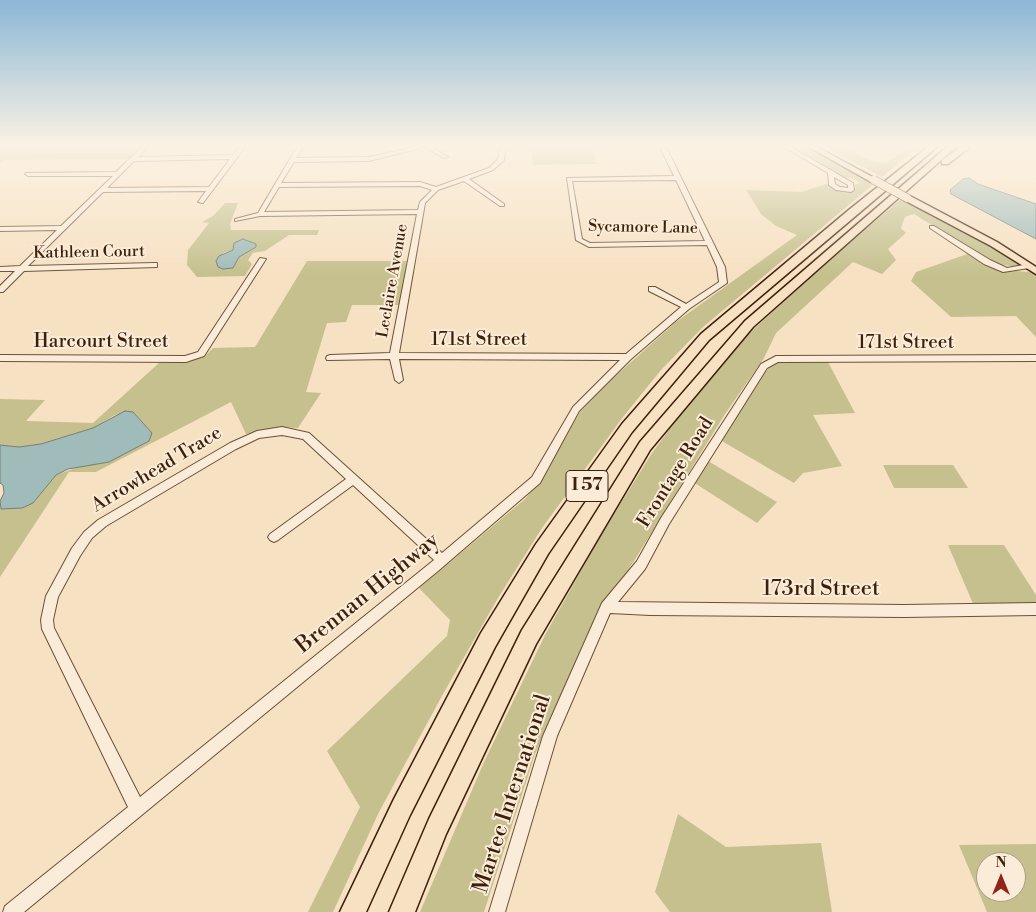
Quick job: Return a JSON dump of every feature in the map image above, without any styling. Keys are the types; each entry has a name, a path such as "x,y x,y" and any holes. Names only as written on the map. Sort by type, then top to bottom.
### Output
{"highway":[{"name":"I 57","path":"353,912 402,807 488,640 542,549 627,428 705,337 869,190"},
{"name":"I 57","path":"402,912 437,828 529,637 645,446 749,324 903,190"}],"main road":[{"path":"898,190 1034,266"}],"street":[{"path":"0,290 102,190 150,190"},
{"path":"201,202 211,190"},
{"path":"260,214 275,190"},
{"name":"Leclaire Avenue","path":"399,380 394,356 420,212 425,199 436,190"},
{"path":"480,190 502,205"},
{"name":"Sycamore Lane","path":"571,190 579,240 584,244 708,243"},
{"path":"683,190 708,243"},
{"path":"237,220 260,214 420,212"},
{"path":"0,229 64,228"},
{"path":"932,228 987,262 1006,270 1034,266"},
{"name":"Brennan Highway","path":"11,912 442,560 536,480 576,409 628,357 686,307 723,282 721,267 708,243"},
{"name":"Harcourt Street","path":"0,358 186,359 201,354 262,259"},
{"name":"Kathleen Court","path":"0,268 154,265"},
{"path":"652,289 686,307"},
{"name":"171st Street","path":"330,358 394,356 628,357"},
{"name":"171st Street","path":"776,360 1036,358"},
{"name":"Frontage Road","path":"606,607 641,565 666,521 764,366 776,360"},
{"name":"Arrowhead Trace","path":"137,808 48,629 47,614 52,596 81,544 111,516 233,446 257,435 282,431 306,436 442,560"},
{"path":"274,537 353,479"},
{"name":"173rd Street","path":"606,607 895,611 1036,609"},
{"name":"Martec International","path":"497,912 550,736 606,607"}],"shaded area":[{"path":"746,190 867,190 703,327 661,370 623,417 542,528 498,598 379,812 333,912 308,912 360,807 327,751 447,636 450,620 419,588 525,499 546,471 580,412 611,380 676,322 797,235 776,226 761,214"},
{"path":"902,198 969,234 1019,264 1016,267 993,263 914,214 905,217 901,228 906,233 888,249 896,260 882,274 853,262 776,333 764,358 725,414 585,640 535,754 484,912 420,912 484,762 545,635 601,535 652,453 683,411 740,342 802,284"},
{"path":"225,203 238,203 230,224 231,230 319,230 317,235 289,235 265,251 253,253 248,260 252,264 245,276 197,277 187,265 188,250 209,223 202,222 213,216","holes":["243,239 256,244 256,247 239,257 233,268 223,253 233,250"]},
{"path":"970,253 998,270 1036,274 1036,337 1016,316 951,317 911,281 916,272"},
{"path":"307,261 407,261 399,305 352,305 346,322 327,323 306,392 321,393 298,428 277,427 246,434 231,402 96,472 69,472 0,577 0,507 1,509 33,503 56,475 84,465 109,462 152,433 133,412 115,415 93,428 41,444 19,447 0,445 0,399 45,400 26,421 93,423 160,362 188,361 206,355 213,348 255,347"},
{"path":"783,361 828,362 855,413 813,415 842,466 803,473 794,483 720,440 764,373 773,365"},
{"path":"708,461 777,502 757,523 693,482"},
{"path":"883,465 953,465 968,488 894,488"},
{"path":"948,545 1004,545 1036,595 1036,606 974,606"},
{"path":"678,814 726,847 821,843 832,912 670,912 655,892"},
{"path":"1036,844 1036,912 987,912 983,902 1026,902 1026,852 976,852 976,886 959,845"}],"water":[{"path":"950,190 994,190 1036,204 1036,239 951,194"},
{"path":"243,239 256,244 256,247 239,257 233,268 223,269 218,267 216,261 219,256 233,250 234,243"},
{"path":"125,411 133,412 152,433 149,441 109,462 68,469 56,475 33,503 22,508 1,509 0,501 4,493 3,485 0,483 0,445 19,447 41,444 93,428"}]}
